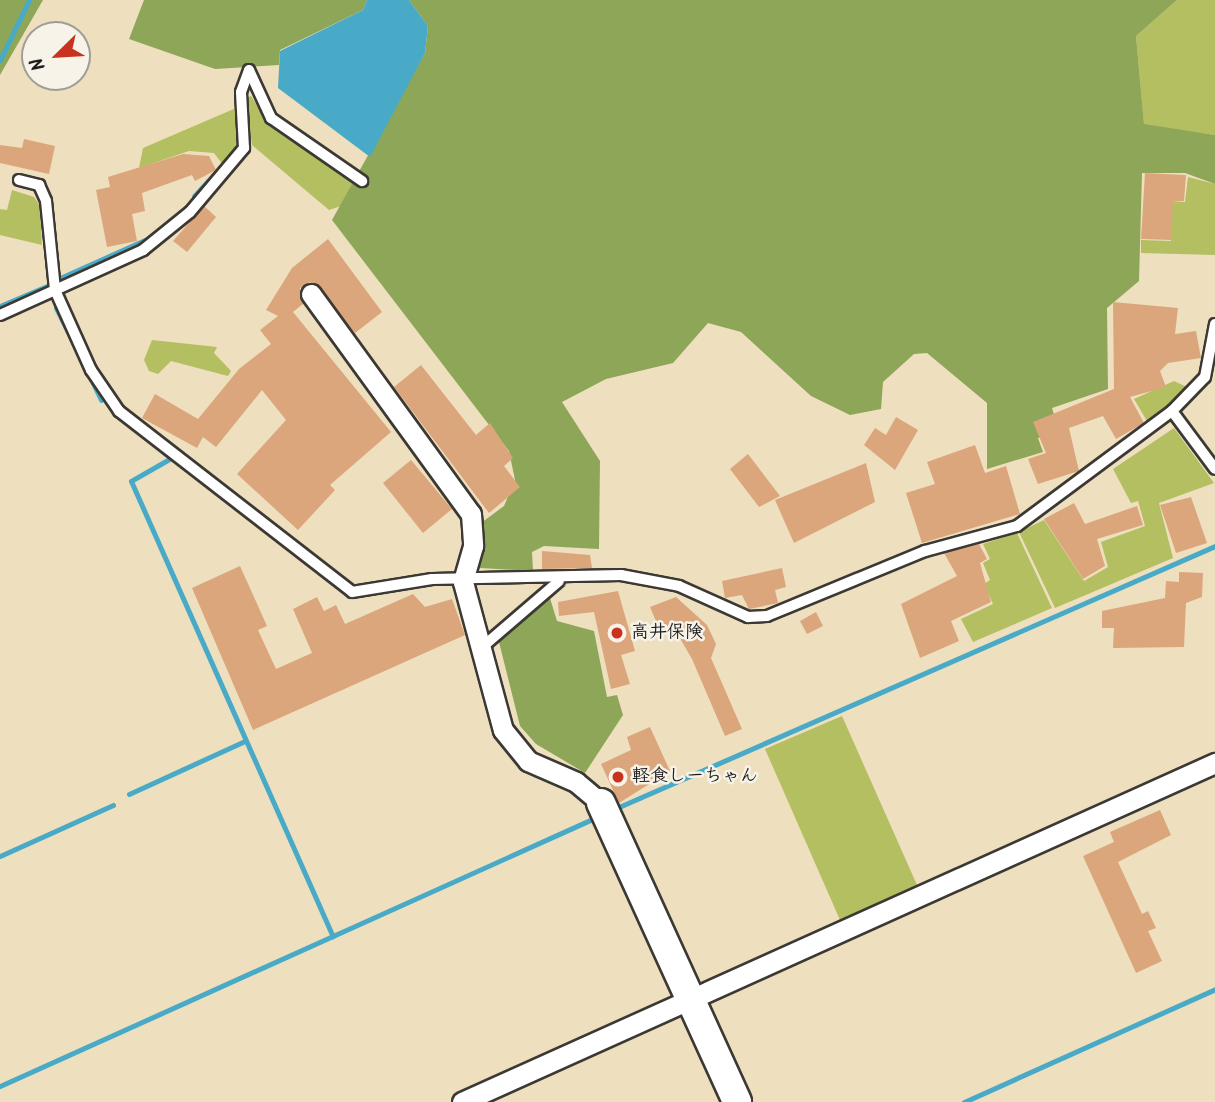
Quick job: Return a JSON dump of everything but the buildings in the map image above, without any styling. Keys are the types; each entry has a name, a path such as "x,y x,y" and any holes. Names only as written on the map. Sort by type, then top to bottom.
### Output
{"street":[{"path":"311,294 471,514 473,546 463,582 479,650 513,749 606,814 737,1102"},
{"path":"462,1102 1215,763"}],"lane":[{"path":"0,315 168,233 230,168 244,148 241,92 249,70 271,118 362,181"},
{"path":"19,180 39,185 46,201 55,290 91,370 119,411 352,592 432,579 463,582 559,581 621,575 679,586 748,617 789,611 925,551 1017,526 1172,411 1205,377 1215,324"},
{"path":"1172,411 1215,469"},
{"path":"479,650 559,581"}],"green space":[{"path":"0,0 43,0 31,21 21,21 21,38 0,75"},
{"path":"144,0 367,0 363,10 280,50 279,65 215,69 129,39"},
{"path":"409,0 1177,0 1136,36 1144,124 1215,135 1215,184 1185,173 1142,173 1139,281 1107,308 1108,389 1052,408 1059,431 1038,438 1043,452 987,469 987,403 927,353 914,354 883,382 881,409 850,415 811,396 741,332 708,323 673,363 606,379 562,402 600,461 599,549 544,546 532,552 533,571 480,568 481,523 504,506 515,480 509,451 332,220 425,53 428,26"},
{"path":"1177,0 1215,0 1215,135 1144,125 1136,36"},
{"path":"251,96 267,121 356,180 341,206 329,210 252,145 246,98"},
{"path":"236,108 242,126 233,155 223,165 214,153 189,151 139,168 143,148"},
{"path":"1188,177 1215,184 1215,255 1141,253 1141,240 1171,241 1171,201 1185,202"},
{"path":"12,190 34,197 40,206 42,245 0,235 0,209 7,210"},
{"path":"152,340 217,347 214,353 231,371 228,376 171,361 158,374 149,371 144,360"},
{"path":"1174,381 1189,388 1147,421 1134,399"},
{"path":"1174,428 1214,483 1159,503 1173,558 1055,608 1019,532 1044,520 1084,581 1108,567 1101,542 1145,526 1138,501 1131,503 1113,469"},
{"path":"1017,533 1052,608 973,642 961,619 993,604 984,584 990,580 983,563 990,559 983,544"},
{"path":"549,595 557,621 594,631 607,697 617,695 623,715 585,773 536,744 520,726 498,638"},
{"path":"842,716 917,885 840,920 765,749"}],"water":[{"path":"367,0 409,0 428,26 425,53 370,157 278,88 280,51 363,10"}],"waterway":[{"path":"0,60 29,0"},
{"path":"194,196 221,167"},
{"path":"169,224 178,215"},
{"path":"60,278 156,235"},
{"path":"0,306 47,286"},
{"path":"56,308 78,352"},
{"path":"88,373 101,400"},
{"path":"161,450 171,458 131,481 333,936"},
{"path":"612,810 1215,546"},
{"path":"129,794 245,741"},
{"path":"0,856 113,805"},
{"path":"0,1086 597,817"},
{"path":"964,1102 1215,989"}],"place":[{"name":"高井保険","path":"617,633"},
{"name":"軽食しーちゃん","path":"618,777"}]}
